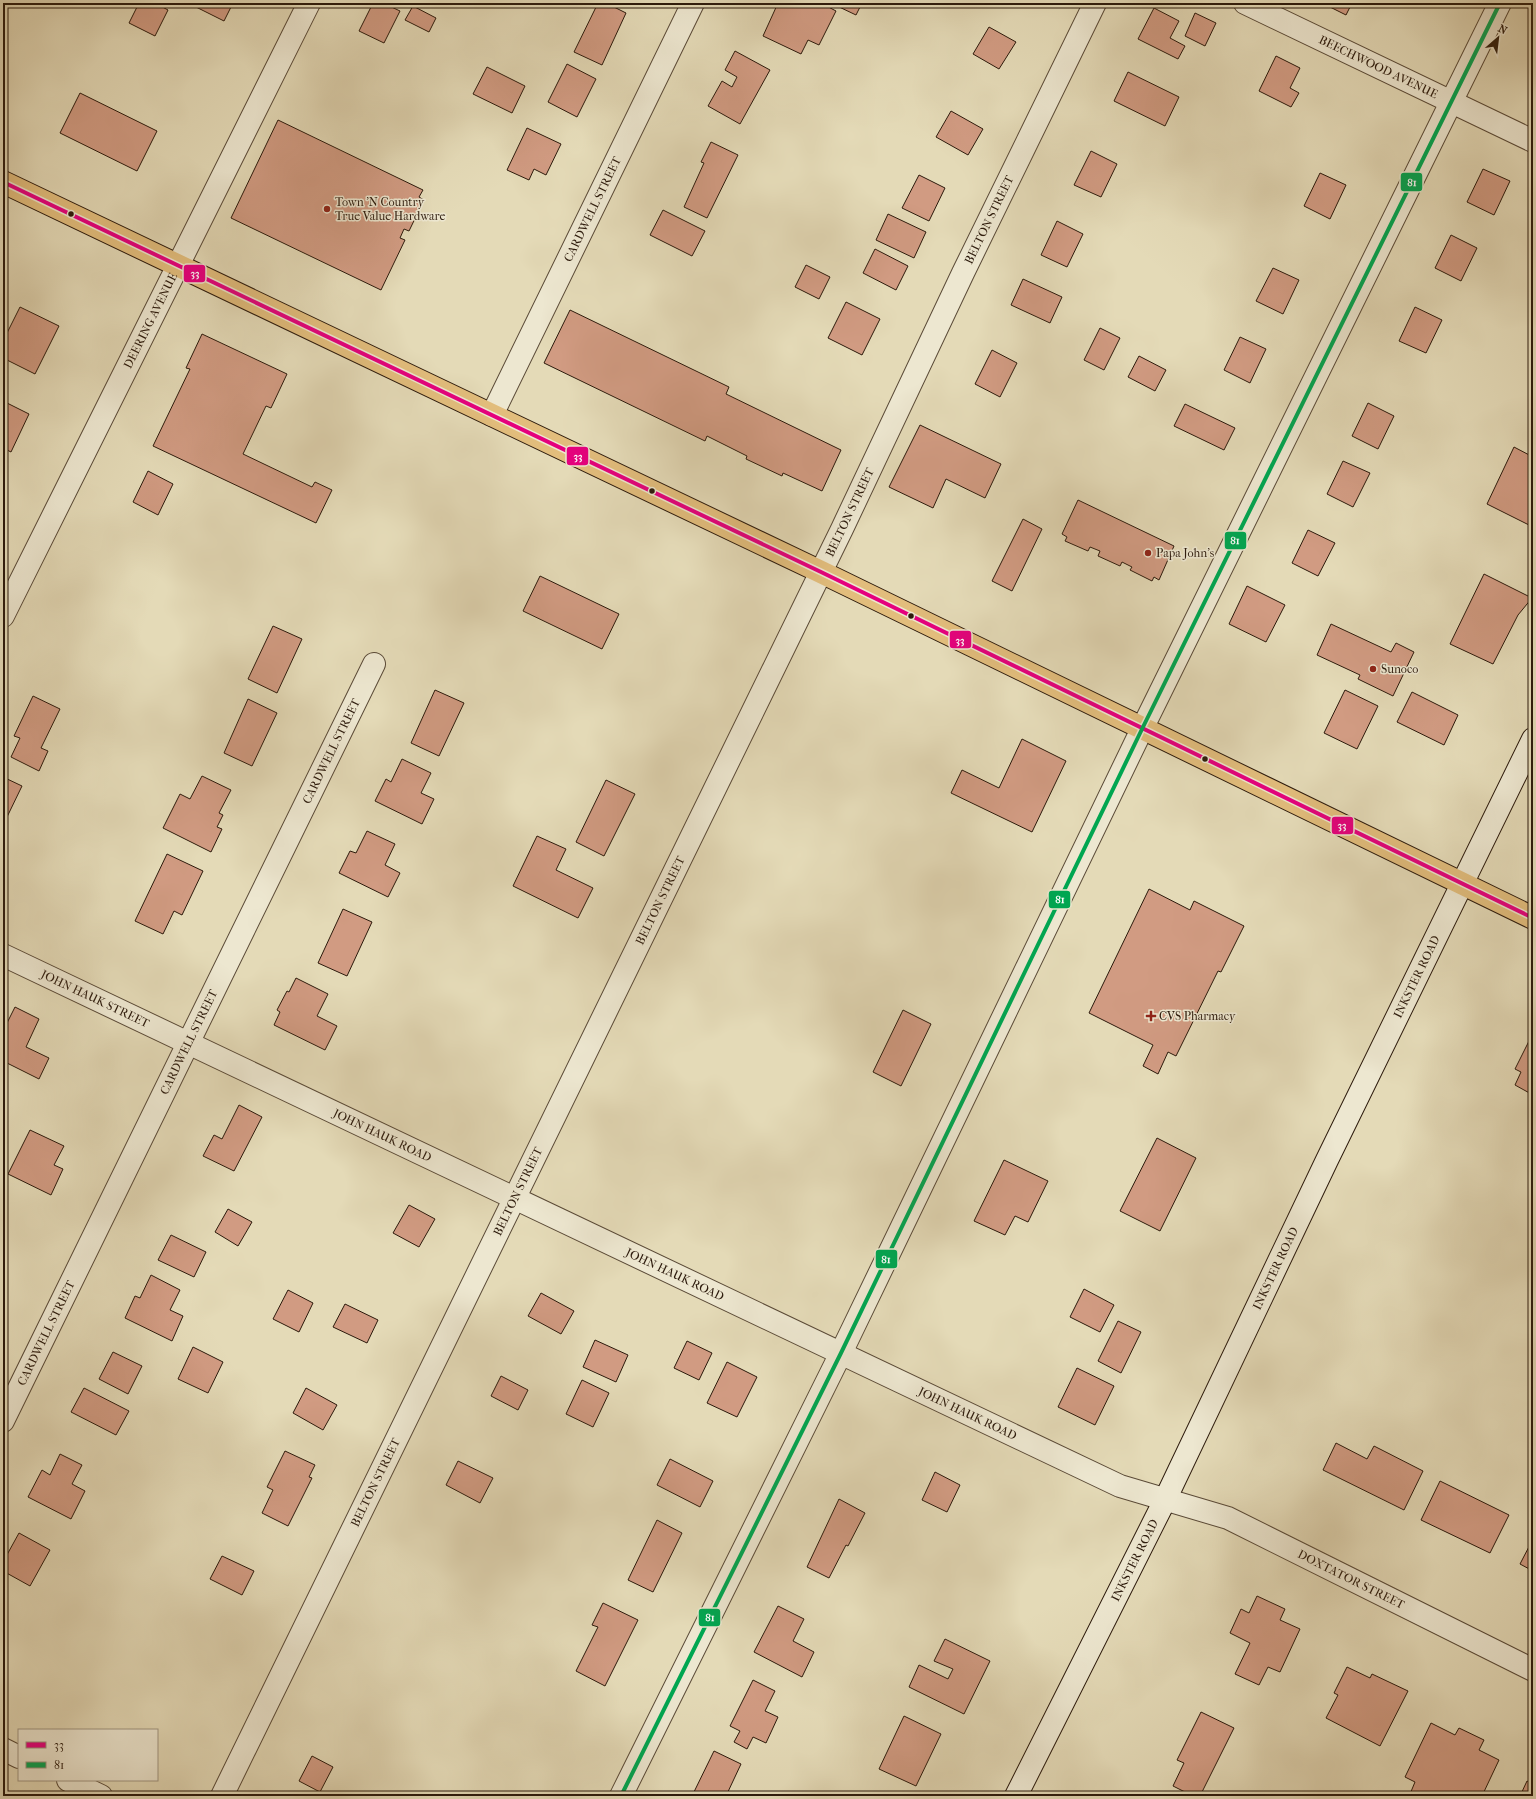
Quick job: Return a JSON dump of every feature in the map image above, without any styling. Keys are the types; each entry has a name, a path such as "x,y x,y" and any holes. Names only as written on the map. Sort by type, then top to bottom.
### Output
{"main road":[{"path":"3,182 178,264 821,572 1143,727 1533,918"}],"street":[{"name":"DEERING AVENUE","path":"3,616 309,3"},
{"name":"CARDWELL STREET","path":"492,415 693,3"},
{"name":"BELTON STREET","path":"222,1796 821,572 967,266 1095,3"},
{"name":"BEECHWOOD AVENUE","path":"1245,3 1533,141"},
{"path":"621,1796 841,1353 1143,727 1500,3"},
{"name":"CARDWELL STREET","path":"3,1421 374,664"},
{"name":"INKSTER ROAD","path":"1016,1796 1165,1500 1327,1160 1533,739"},
{"name":"JOHN HAUK STREET","path":"3,955 188,1043"},
{"name":"JOHN HAUK ROAD","path":"188,1043 1120,1486 1165,1500"},
{"name":"DOXTATOR STREET","path":"1165,1500 1228,1518 1533,1670"},
{"path":"3,1749 18,1756"},
{"path":"70,1781 101,1796"}],"building":[{"path":"139,3 155,3 168,10 155,36 129,23"},
{"path":"196,3 233,3 224,21 194,6"},
{"path":"373,3 383,3 400,11 384,43 359,31"},
{"path":"598,3 606,3 626,13 602,65 574,52"},
{"path":"778,3 821,3 836,11 819,45 808,40 801,54 763,36"},
{"path":"836,3 862,3 856,15 835,5"},
{"path":"1322,3 1352,3 1346,15"},
{"path":"413,6 436,18 429,32 405,20"},
{"path":"1154,8 1179,21 1170,38 1185,46 1178,59 1138,39"},
{"path":"1195,13 1216,23 1205,46 1185,36"},
{"path":"989,27 1016,42 999,69 973,54"},
{"path":"735,51 770,70 740,124 708,106 722,81 732,87 737,77 725,70"},
{"path":"1276,56 1300,68 1290,88 1299,93 1291,107 1259,91"},
{"path":"567,64 596,79 577,117 548,102"},
{"path":"487,67 525,86 512,113 473,94"},
{"path":"1128,72 1179,97 1165,126 1114,101"},
{"path":"80,93 157,131 137,171 60,133"},
{"path":"951,111 983,129 968,155 936,137"},
{"name":"Town 'N Country True Value Hardware","path":"278,120 423,190 419,197 424,200 409,231 404,229 400,238 405,240 381,290 231,218"},
{"path":"527,128 561,144 546,175 534,169 529,180 507,170"},
{"path":"711,142 738,155 707,218 684,207 704,163 701,162"},
{"path":"1091,151 1117,164 1101,197 1074,185"},
{"path":"1483,169 1510,181 1494,215 1467,202"},
{"path":"1320,173 1346,185 1330,219 1304,206"},
{"path":"919,175 945,188 929,221 902,208"},
{"path":"663,210 705,231 692,256 650,235"},
{"path":"888,214 926,232 914,258 876,240"},
{"path":"1057,221 1083,234 1067,267 1041,255"},
{"path":"1451,235 1477,248 1461,281 1435,268"},
{"path":"875,249 908,266 896,290 863,273"},
{"path":"806,265 830,277 819,299 795,287"},
{"path":"1273,268 1299,280 1283,314 1256,301"},
{"path":"1023,279 1062,297 1050,323 1011,305"},
{"path":"846,302 880,319 862,355 828,338"},
{"path":"20,307 59,326 35,374 3,358 3,341"},
{"path":"1415,307 1442,320 1426,353 1399,341"},
{"path":"570,310 729,387 726,394 841,450 822,491 783,473 782,476 746,459 747,456 707,436 705,441 544,363"},
{"path":"1100,328 1120,338 1104,370 1084,360"},
{"path":"202,334 287,374 271,408 266,406 243,454 312,487 315,482 332,490 316,523 153,446 190,369 186,368"},
{"path":"1240,337 1266,349 1250,383 1224,370"},
{"path":"992,350 1017,363 1000,397 975,384"},
{"path":"1139,356 1166,370 1155,391 1128,377"},
{"path":"3,401 29,414 11,452 3,448"},
{"path":"1368,403 1394,416 1378,449 1352,436"},
{"path":"1185,404 1235,428 1224,450 1174,426"},
{"path":"920,425 1001,464 985,498 946,479 933,508 889,487"},
{"path":"1514,447 1533,457 1533,527 1487,504"},
{"path":"1343,461 1370,473 1353,507 1327,494"},
{"path":"148,471 173,484 158,515 133,502"},
{"path":"1078,500 1174,546 1159,580 1154,577 1152,581 1130,570 1132,567 1122,562 1120,566 1098,556 1100,551 1090,547 1088,551 1065,541 1067,537 1062,534"},
{"path":"1023,519 1042,529 1012,591 992,581"},
{"path":"1308,530 1335,543 1318,576 1292,563"},
{"path":"1484,574 1532,598 1518,615 1493,664 1450,644"},
{"path":"540,576 619,614 602,649 523,611"},
{"path":"1247,586 1285,605 1266,642 1229,624"},
{"path":"1331,624 1391,652 1396,643 1414,652 1393,696 1358,679 1360,675 1317,655"},
{"path":"273,626 302,639 277,693 248,679"},
{"path":"435,690 464,703 439,756 411,743"},
{"path":"1345,690 1378,706 1357,749 1324,733"},
{"path":"1412,692 1458,715 1444,745 1397,722"},
{"path":"33,696 60,709 41,748 48,751 39,771 11,757 20,738 14,736"},
{"path":"248,699 277,713 252,766 224,753"},
{"path":"1022,739 1066,761 1032,832 951,793 962,770 999,788"},
{"path":"402,759 431,773 421,793 434,799 422,824 375,801 386,779 391,782"},
{"path":"202,776 231,790 219,813 223,815 217,827 222,829 211,852 163,828 180,794 190,799"},
{"path":"3,777 22,786 7,817 3,815"},
{"path":"606,780 635,794 604,856 576,842"},
{"path":"367,831 395,844 385,865 400,873 388,897 339,873 350,851 356,853"},
{"path":"537,836 566,849 556,870 593,888 578,918 513,886"},
{"path":"167,854 203,871 182,915 174,911 163,934 135,921"},
{"name":"CVS Pharmacy","path":"1149,889 1190,910 1194,901 1244,926 1221,972 1218,971 1176,1056 1168,1052 1158,1074 1143,1066 1153,1045 1089,1013"},
{"path":"343,909 372,922 347,976 318,963"},
{"path":"296,978 328,994 317,1016 337,1026 325,1050 274,1025 280,1012 277,1010"},
{"path":"15,1007 39,1019 26,1047 49,1058 39,1079 3,1061 6,1050 3,1049 3,1031"},
{"path":"903,1010 931,1024 901,1086 873,1072"},
{"path":"1533,1033 1533,1095 1515,1085 1521,1072 1515,1069"},
{"path":"239,1105 262,1117 234,1171 203,1156 214,1135 222,1139"},
{"path":"30,1130 64,1146 54,1165 63,1169 51,1195 8,1174"},
{"path":"1157,1138 1196,1158 1160,1231 1120,1211"},
{"path":"1004,1160 1048,1181 1028,1222 1015,1216 1005,1235 974,1221"},
{"path":"409,1205 435,1219 419,1247 393,1233"},
{"path":"228,1209 252,1222 238,1246 215,1232"},
{"path":"171,1235 206,1252 194,1277 158,1260"},
{"path":"151,1275 180,1290 170,1310 183,1316 172,1341 125,1318 135,1296 140,1298"},
{"path":"1084,1289 1114,1305 1100,1332 1070,1317"},
{"path":"288,1290 313,1303 299,1332 273,1319"},
{"path":"541,1293 574,1311 561,1334 528,1316"},
{"path":"345,1304 378,1320 367,1343 333,1327"},
{"path":"1118,1321 1141,1332 1121,1373 1098,1361"},
{"path":"595,1340 628,1355 616,1382 583,1367"},
{"path":"687,1341 712,1353 699,1380 674,1368"},
{"path":"193,1347 223,1362 208,1393 178,1379"},
{"path":"113,1352 142,1366 128,1394 99,1379"},
{"path":"727,1362 757,1377 737,1417 707,1403"},
{"path":"1077,1368 1114,1386 1095,1425 1058,1407"},
{"path":"501,1376 528,1390 518,1410 491,1396"},
{"path":"582,1380 609,1393 593,1427 566,1414"},
{"path":"84,1388 129,1411 116,1435 71,1412"},
{"path":"306,1388 337,1405 323,1430 293,1413"},
{"path":"1336,1443 1367,1459 1374,1446 1423,1471 1404,1510 1323,1470"},
{"path":"285,1451 315,1465 309,1477 312,1478 288,1526 262,1513 273,1490 267,1487"},
{"path":"60,1454 82,1465 72,1484 85,1491 71,1519 28,1497 42,1470 50,1475"},
{"path":"670,1459 713,1481 700,1507 657,1485"},
{"path":"458,1461 493,1478 480,1503 446,1485"},
{"path":"935,1472 960,1485 947,1512 922,1500"},
{"path":"1440,1481 1509,1515 1490,1553 1421,1520"},
{"path":"839,1499 865,1513 829,1578 807,1567"},
{"path":"657,1520 682,1533 653,1592 628,1580"},
{"path":"19,1533 50,1550 30,1586 3,1571 3,1562"},
{"path":"1533,1539 1533,1571 1520,1564"},
{"path":"222,1556 254,1571 242,1595 210,1579"},
{"path":"1257,1596 1285,1609 1280,1620 1300,1629 1280,1672 1268,1667 1259,1685 1235,1674 1250,1643 1230,1633 1241,1609 1249,1613"},
{"path":"603,1603 638,1620 605,1686 576,1671 598,1627 592,1625"},
{"path":"778,1606 804,1619 793,1641 814,1652 802,1677 754,1652"},
{"path":"945,1639 990,1661 964,1714 909,1687 919,1665 948,1679 953,1669 934,1661"},
{"path":"1347,1667 1370,1678 1372,1674 1408,1691 1380,1746 1326,1718 1338,1695 1334,1693"},
{"path":"753,1680 775,1691 765,1711 778,1717 766,1743 753,1737 747,1749 734,1742 740,1731 730,1726"},
{"path":"1201,1712 1234,1728 1200,1796 1193,1796 1173,1786 1184,1763 1177,1760"},
{"path":"904,1716 941,1734 916,1786 879,1769"},
{"path":"1431,1723 1455,1735 1459,1728 1484,1740 1479,1750 1499,1760 1482,1796 1444,1796 1436,1792 1434,1796 1415,1796 1410,1794 1415,1782 1405,1777"},
{"path":"714,1751 741,1764 726,1796 692,1796"},
{"path":"312,1756 333,1767 320,1792 299,1781"},
{"path":"1527,1781 1533,1784 1533,1796 1520,1796"}],"transit line":[{"name":"81","path":"621,1796 841,1353 1143,727 1500,3"},
{"name":"33","path":"3,182 821,572 1533,918"}],"place":[{"name":"Town 'N Country True Value Hardware","path":"327,209"},
{"name":"Papa John's","path":"1148,553"},
{"name":"Sunoco","path":"1373,669"},
{"name":"CVS Pharmacy","path":"1151,1016"}]}
